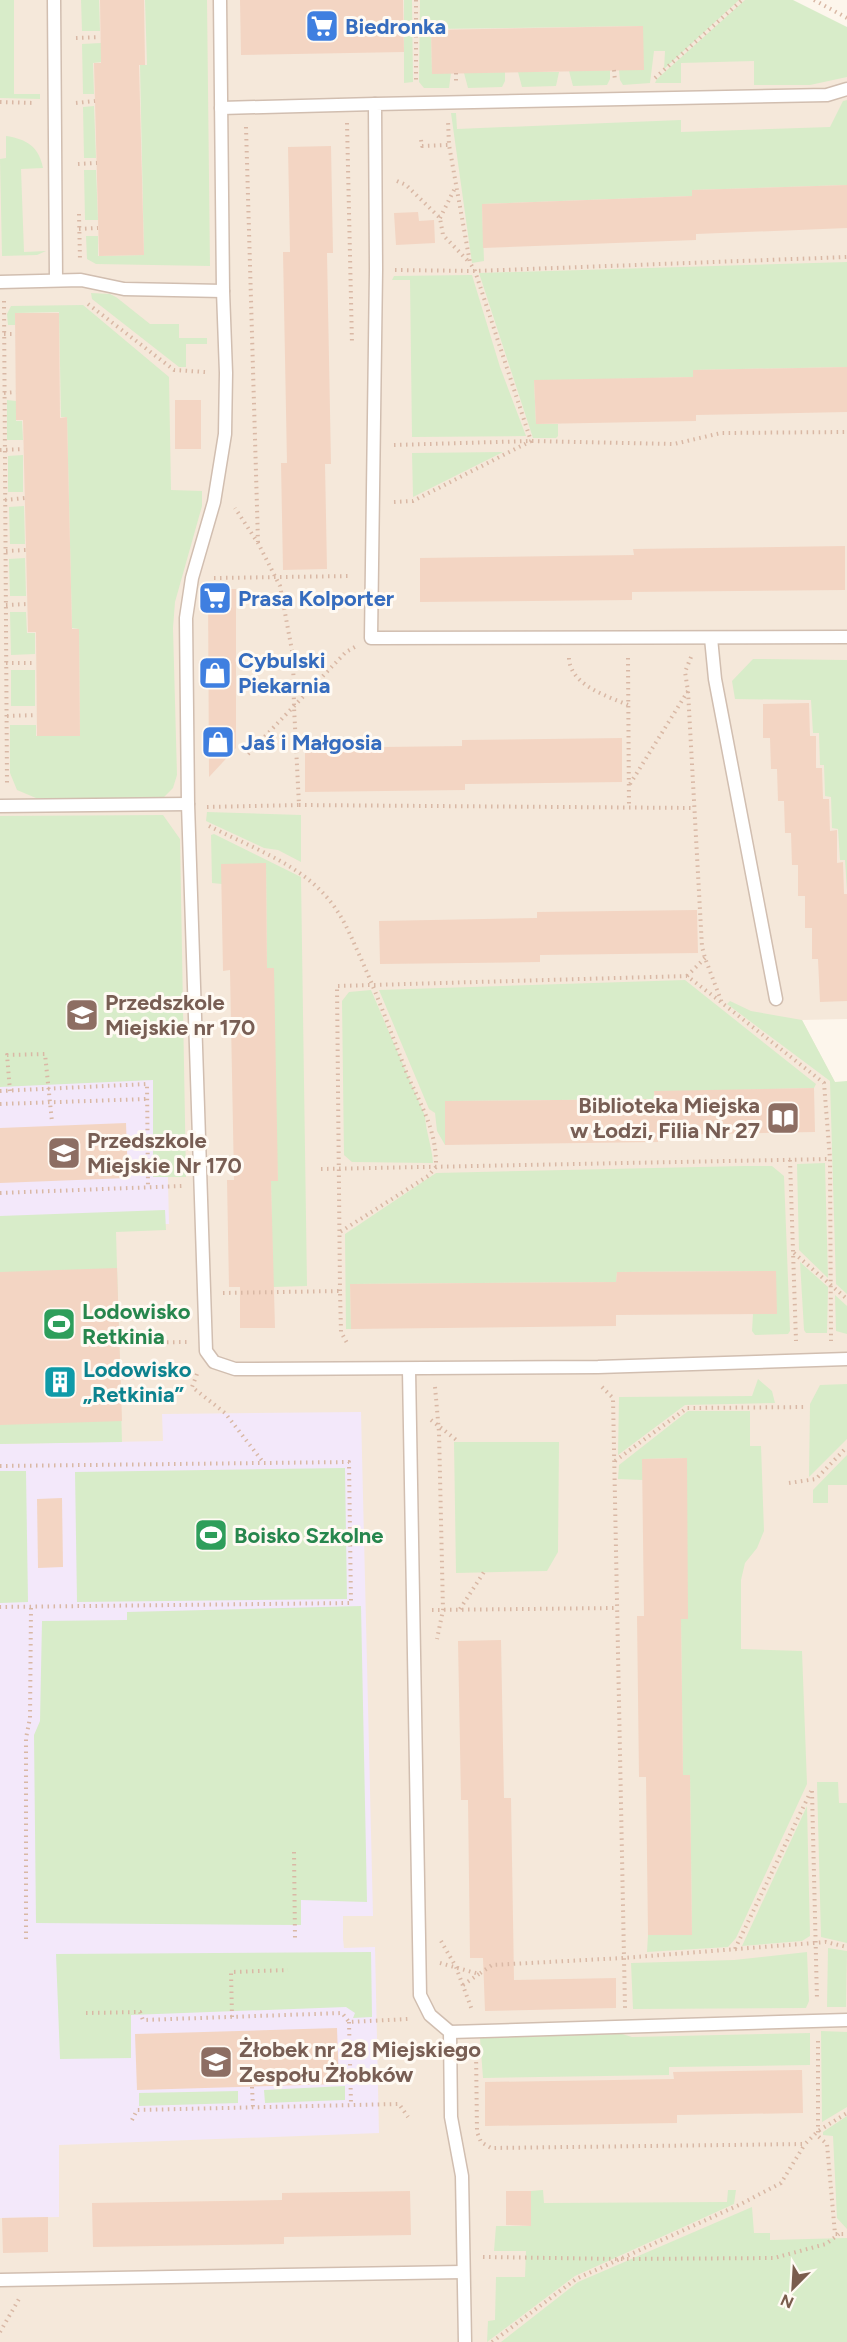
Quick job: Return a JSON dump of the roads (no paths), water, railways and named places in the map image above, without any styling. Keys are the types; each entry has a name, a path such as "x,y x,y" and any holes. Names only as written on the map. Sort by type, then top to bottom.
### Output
{"lane":[{"path":"54,0 56,280"},
{"path":"220,0 226,373 224,446 214,502 192,578 186,618 188,804 206,1346 214,1362 236,1369 409,1370 598,1367 847,1359"},
{"path":"221,108 828,94 847,89"},
{"path":"375,104 376,270 372,638 847,637"},
{"path":"2,282 81,280 124,289 223,291"},
{"path":"711,638 716,679 776,999"},
{"path":"4,806 188,804"},
{"path":"409,1370 420,1995 430,2015 450,2032 847,2020"},
{"path":"450,2032 451,2117 462,2176 465,2342"},
{"path":"0,2280 463,2272"}],"place":[{"name":"Biedronka","path":"322,26"},
{"name":"Prasa Kolporter","path":"215,598"},
{"name":"Cybulski Piekarnia","path":"215,673"},
{"name":"Jaś i Małgosia","path":"218,742"},
{"name":"Przedszkole Miejskie nr 170","path":"82,1015"},
{"name":"Biblioteka Miejska w Łodzi, Filia Nr 27","path":"783,1118"},
{"name":"Przedszkole Miejskie Nr 170","path":"64,1153"},
{"name":"Lodowisko Retkinia","path":"59,1324"},
{"name":"Lodowisko „Retkinia”","path":"60,1382"},
{"name":"Boisko Szkolne","path":"211,1535"},
{"name":"Żłobek nr 28 Miejskiego Zespołu Żłobków","path":"216,2062"}]}
